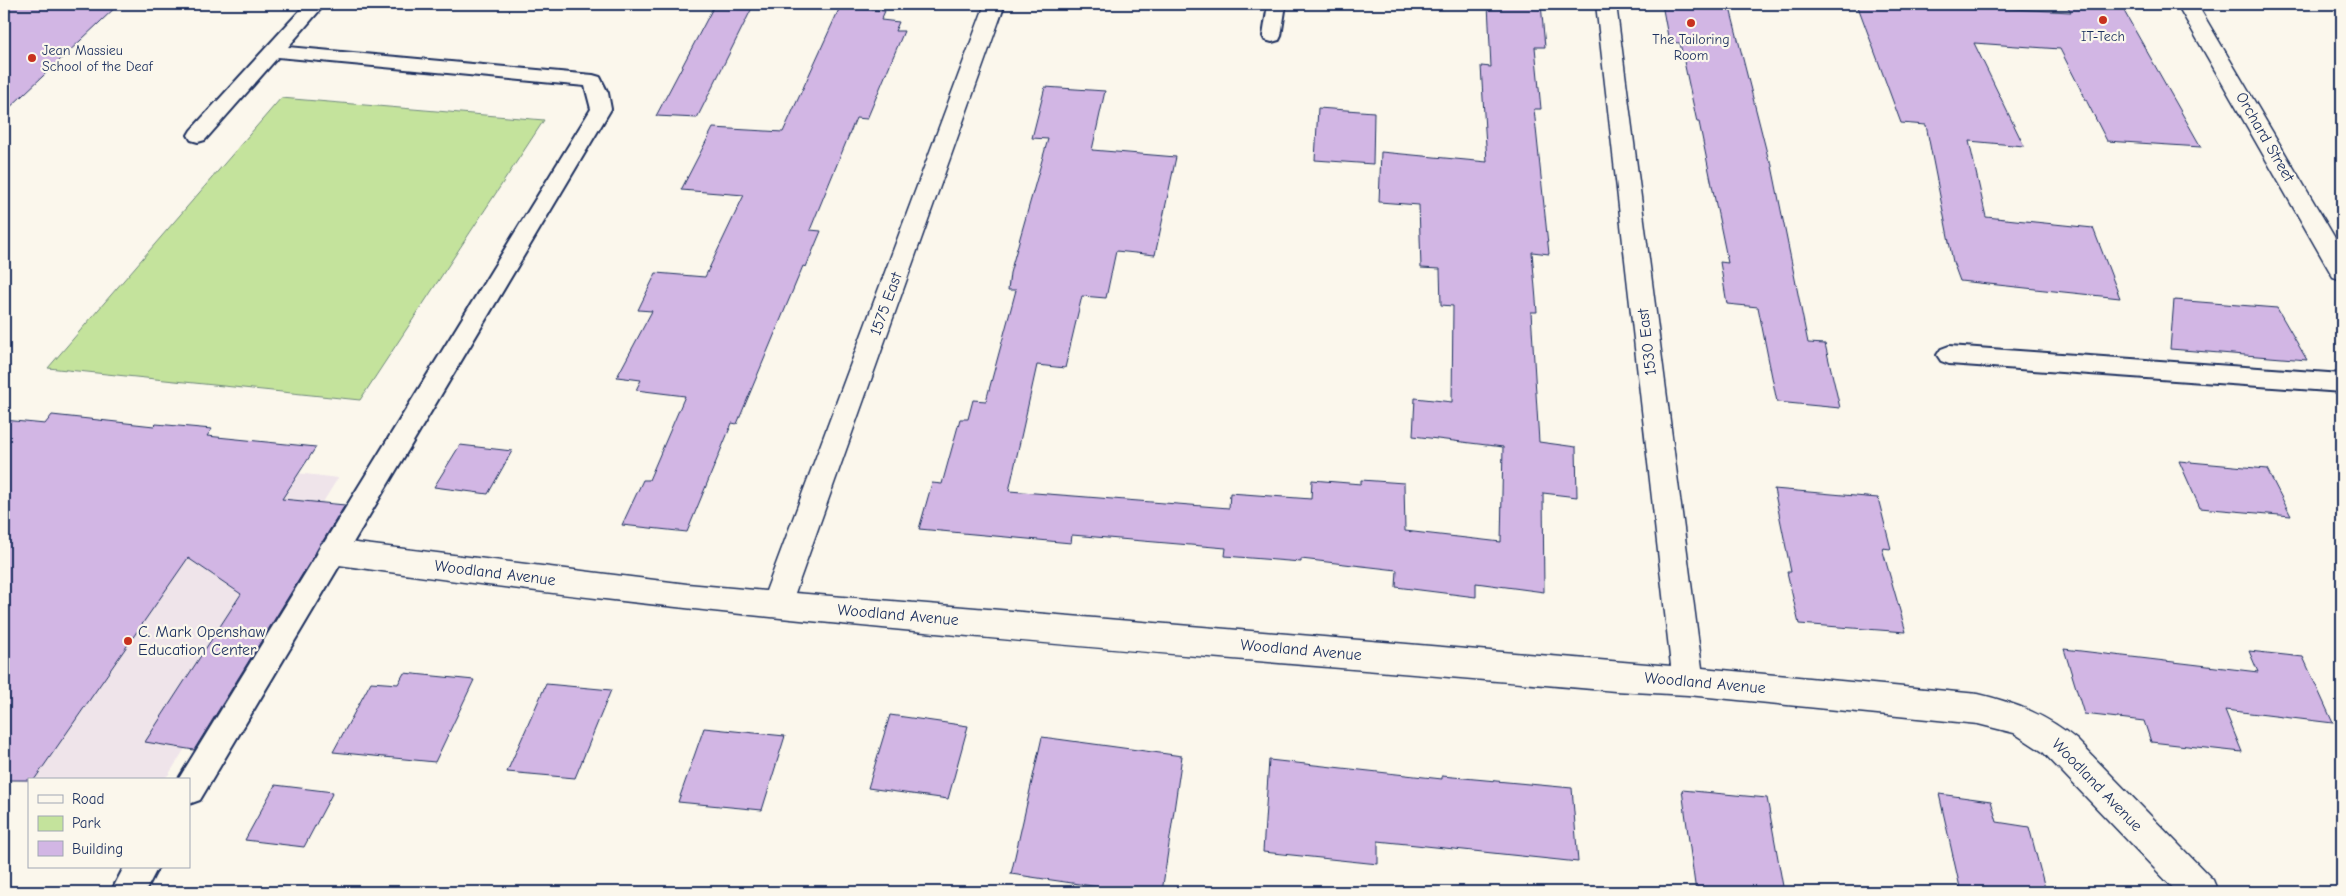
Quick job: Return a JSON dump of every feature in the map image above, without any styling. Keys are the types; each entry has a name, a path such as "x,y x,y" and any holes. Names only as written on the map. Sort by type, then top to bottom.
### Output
{"street":[{"name":"1575 East","path":"776,604 995,4"},
{"name":"1530 East","path":"1606,4 1688,681"},
{"name":"Orchard Street","path":"2187,4 2342,271"},
{"name":"Woodland Avenue","path":"332,552 453,569 668,595 1595,675 1688,681 1978,709 2015,717 2044,732 2066,751 2176,869 2201,892"}],"lane":[{"path":"198,135 316,4"},
{"path":"1272,36 1277,4"},
{"path":"190,788 601,109 593,80 273,51"},
{"path":"1949,355 2342,382"},
{"path":"127,892 141,868"}],"shaded area":[{"name":"C. Mark Openshaw Education Center","path":"46,421 95,427 289,472 338,478 320,507 336,509 165,778 28,778 28,782 4,779 4,472"}],"green space":[{"path":"281,98 544,120 360,400 48,368"}],"building":[{"name":"Jean Massieu School of the Deaf","path":"4,4 119,4 4,113"},
{"path":"715,4 754,4 697,118 656,116"},
{"path":"1488,4 1541,4 1545,47 1535,47 1541,109 1534,109 1549,254 1532,252 1537,312 1531,312 1539,442 1576,447 1577,497 1543,493 1544,592 1476,583 1476,597 1396,587 1397,570 1301,559 1301,562 1225,556 1226,548 1072,535 1071,543 919,529 932,483 942,484 960,419 968,419 973,400 986,401 1016,290 1008,290 1010,273 1048,139 1032,138 1045,87 1105,91 1092,150 1176,157 1155,255 1116,251 1106,298 1082,296 1065,368 1037,365 1009,491 1229,508 1230,493 1311,499 1312,480 1361,484 1361,480 1404,483 1405,531 1501,542 1503,447 1413,436 1415,398 1452,402 1453,306 1441,305 1440,269 1421,268 1419,205 1379,202 1381,152 1487,162 1481,66 1491,67"},
{"path":"1662,4 1729,4 1769,161 1771,161 1808,343 1825,344 1840,408 1777,402 1758,307 1727,304 1720,262 1728,263 1699,122 1697,122 1680,43 1669,42"},
{"path":"1857,4 1971,4 1972,7 2071,12 2066,4 2120,4 2201,147 2107,141 2060,49 1974,43 2024,146 1969,141 1986,217 2093,228 2120,298 1960,281 1953,262 1926,125 1901,123"},
{"path":"840,7 885,11 881,20 899,22 895,31 904,31 867,119 856,118 810,230 821,231 806,267 803,266 737,424 732,423 687,532 622,525 643,480 649,480 685,396 636,390 641,380 617,377 652,311 638,310 656,273 705,277 744,195 681,190 713,128 783,132"},
{"path":"1318,108 1374,112 1373,164 1315,160"},
{"path":"2174,300 2277,308 2307,360 2170,349"},
{"name":"C. Mark Openshaw Education Center","path":"52,415 154,426 156,424 212,429 207,436 316,447 282,499 345,505 194,750 145,742 241,594 188,558 35,778 28,778 28,780 4,780 4,420 45,424"},
{"path":"460,445 512,451 488,494 434,487"},
{"path":"2179,461 2267,469 2291,516 2200,508"},
{"path":"1774,489 1878,498 1891,549 1882,548 1906,632 1799,624 1787,572 1791,572"},
{"path":"2064,649 2258,672 2249,651 2303,657 2333,723 2225,710 2242,752 2151,742 2144,721 2084,714"},
{"path":"404,673 474,680 435,762 333,752 371,682 398,684"},
{"path":"546,684 611,690 575,778 507,772"},
{"path":"890,715 968,726 948,799 868,788"},
{"path":"704,728 785,736 762,810 678,802"},
{"path":"1042,737 1182,756 1162,892 1133,892 1011,874"},
{"path":"1269,760 1442,779 1442,776 1572,788 1578,862 1378,841 1378,864 1263,852"},
{"path":"275,785 333,792 304,847 245,840"},
{"path":"1682,790 1767,798 1784,892 1696,892"},
{"path":"1939,794 1991,801 1997,822 2029,827 2046,892 1961,892"}],"place":[{"name":"IT-Tech","path":"2103,20"},
{"name":"The Tailoring Room","path":"1691,23"},
{"name":"Jean Massieu School of the Deaf","path":"32,58"},
{"name":"C. Mark Openshaw Education Center","path":"128,641"}]}
